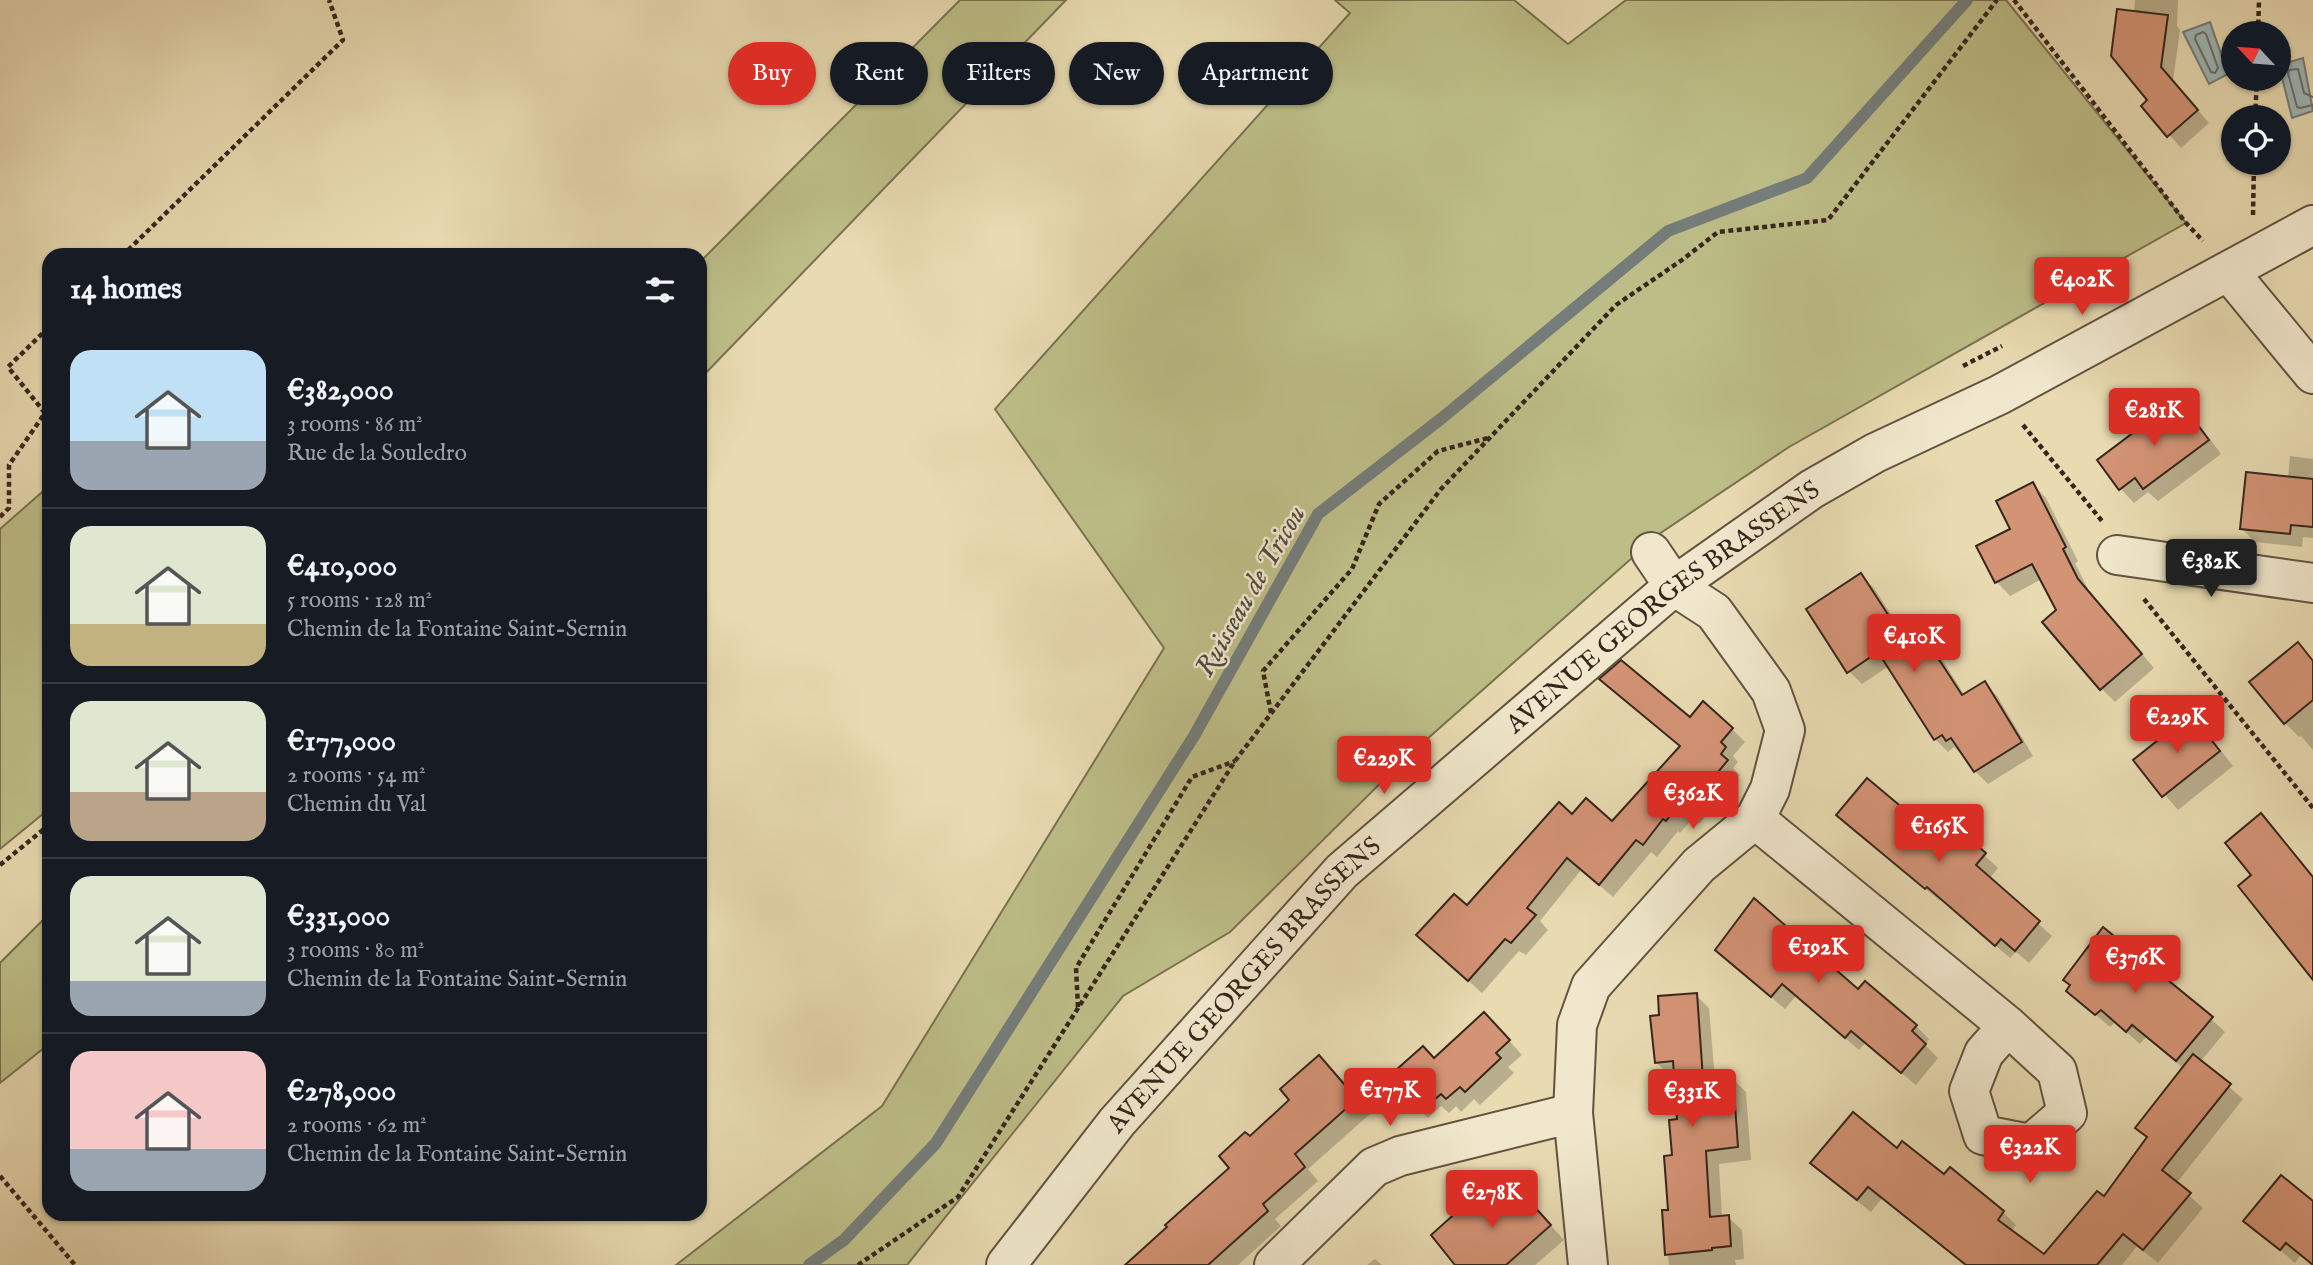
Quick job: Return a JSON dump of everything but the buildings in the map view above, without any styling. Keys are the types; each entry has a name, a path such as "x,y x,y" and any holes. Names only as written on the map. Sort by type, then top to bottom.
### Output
{"street":[{"name":"AVENUE GEORGES BRASSENS","path":"1006,1265 1117,1122 1342,871 1674,586 1812,489 1875,453 1999,395 2313,225"},
{"path":"2229,272 2313,374"},
{"path":"1588,1265 1573,1113 1577,1025 1591,986 1699,864 1755,819 1770,789 1784,730 1771,691 1714,612 1674,586 1651,552"},
{"path":"2117,555 2313,583"},
{"path":"1755,819 2008,1026"},
{"path":"1275,1265 1374,1167 1400,1156 1573,1113"}],"path":[{"path":"130,248 343,40 329,0"},
{"path":"858,1265 958,1197 1235,761 1441,489 1616,305 1718,232 1828,220 1997,0"},
{"path":"2014,0 2204,243"},
{"path":"2258,21 2259,0"},
{"path":"2253,216 2254,175"},
{"path":"42,334 8,367 42,409"},
{"path":"0,517 9,508 9,465 42,422"},
{"path":"1271,714 1263,671 1352,569 1378,505 1438,451 1490,437"},
{"path":"1078,1008 1076,968 1192,777 1235,761"},
{"path":"0,865 42,831"},
{"path":"0,1176 75,1265"}],"green space":[{"path":"960,0 1066,0 1025,42 942,42 942,105 965,105 707,372 707,255 856,105 928,105 928,42 918,42"},
{"path":"1335,0 1514,0 1568,44 1626,0 2006,0 2186,223 1789,447 1656,536 1651,533 1638,542 1640,551 1409,755 1230,932 1123,996 907,1265 676,1265 882,1106 1164,648 995,409 1268,105 1333,105 1333,42 1324,42 1350,13"},
{"path":"42,492 42,815 0,849 0,529"},
{"path":"42,921 42,1050 0,1083 0,963"}],"water":[{"path":"2210,22 2221,54 2221,78 2209,84 2183,32"},
{"path":"2303,58 2313,111 2292,118 2291,105 2285,91 2291,91 2291,62"}],"waterway":[{"name":"Ruisseau de Tricou","path":"809,1265 844,1240 936,1143 1194,736 1318,514 1442,418 1668,231 1807,178 1967,0"}]}
